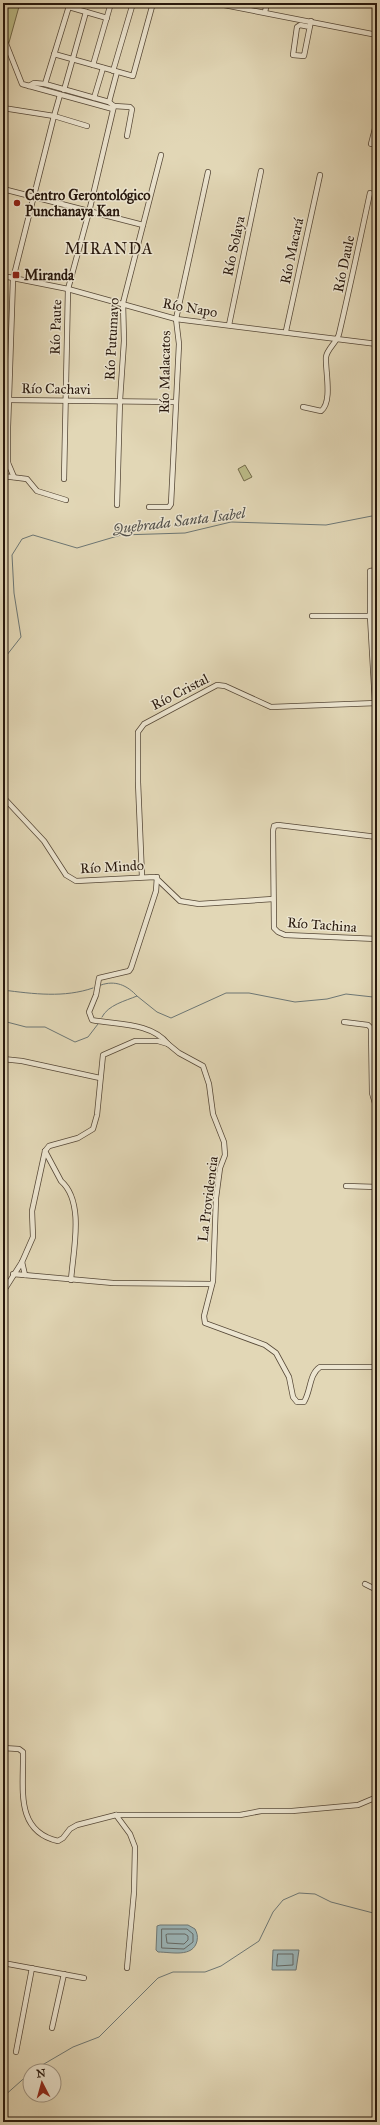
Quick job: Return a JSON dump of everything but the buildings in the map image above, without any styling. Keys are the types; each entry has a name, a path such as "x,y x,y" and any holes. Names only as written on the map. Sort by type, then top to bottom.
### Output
{"street":[{"path":"93,66 111,3"},
{"path":"109,102 115,71 133,3"},
{"path":"54,54 93,66 134,75 153,3"},
{"path":"214,3 377,35"},
{"path":"265,12 267,3"},
{"path":"45,84 69,5 107,18"},
{"path":"64,90 86,12"},
{"path":"310,27 300,25 297,27 293,56 304,56 310,27 311,21"},
{"path":"3,36 22,84 113,108 130,107 132,109 127,136"},
{"path":"94,98 103,68"},
{"path":"29,86 34,83 45,84 109,102 113,108"},
{"path":"14,477 8,463 5,427 9,400 13,279 35,198 60,95"},
{"path":"3,108 54,116 87,126"},
{"name":"Río Paute","path":"64,479 68,289 89,212 113,108"},
{"path":"371,144 377,121"},
{"name":"Río Putumayo","path":"117,505 120,400 124,341 123,302 161,155"},
{"name":"Río Solaya","path":"230,326 261,171"},
{"name":"Río Malacatos","path":"149,507 169,507 171,504 179,344 176,319 208,172"},
{"name":"Río Macará","path":"286,331 320,175"},
{"path":"3,189 143,225"},
{"name":"Río Daule","path":"303,407 319,411 324,409 328,380 326,357 338,339 356,266 370,193"},
{"name":"Río Napo","path":"3,276 123,302 176,319 286,331 377,344"},
{"name":"Río Cachavi","path":"9,400 120,400 175,402"},
{"path":"375,476 377,452"},
{"path":"8,463 3,476 27,478 39,492 66,500"},
{"path":"376,703 370,616 370,571 377,570"},
{"path":"312,616 370,616"},
{"name":"Río Cristal","path":"142,877 138,782 138,732 144,724 217,685 225,686 271,707 376,703"},
{"name":"Río Mindo","path":"3,797 44,841 59,868 71,879 76,881 157,877 180,901 199,904 273,899"},
{"name":"Río Tachina","path":"377,837 278,825 274,826 273,899 274,928 278,932 285,935 377,939"},
{"path":"157,877 156,891 131,968 128,971 99,978 96,995 89,1012 92,1020 123,1023 159,1035 168,1044"},
{"path":"377,934 377,939"},
{"path":"344,1022 370,1026 372,1093 377,1110"},
{"name":"La Providencia","path":"45,1151 49,1146 86,1135 92,1129 97,1115 101,1058 105,1053 135,1041 158,1041 168,1044 179,1053 203,1066 209,1084 212,1114 224,1142 225,1155 220,1168 216,1198 212,1284 204,1316 205,1323 265,1345 276,1354 289,1377 293,1397 298,1402 304,1402 309,1394 314,1374 320,1367 377,1367"},
{"path":"3,1059 22,1061 100,1078"},
{"path":"45,1151 61,1181 65,1184 76,1208 71,1280"},
{"path":"3,1292 22,1262 33,1237 32,1211 45,1151"},
{"path":"346,1186 377,1187"},
{"path":"22,1262 25,1275"},
{"path":"13,1274 113,1283 212,1284"},
{"path":"365,1584 377,1590"},
{"path":"3,1748 19,1749 23,1752 24,1813 31,1828 46,1838 61,1841 70,1828 116,1815 240,1815 260,1811 292,1811 358,1804 377,1797"},
{"path":"116,1815 130,1834 135,1847 134,1892 127,1968"},
{"path":"3,1963 84,1978"},
{"path":"16,2052 32,1968"},
{"path":"52,2028 64,1974"}],"green space":[{"path":"3,3 20,3 3,64"},
{"path":"245,465 252,477 244,481 238,469"}],"water":[{"path":"188,1925 195,1929 197,1933 197,1941 195,1946 191,1950 181,1953 158,1952 156,1950 157,1926"},
{"path":"273,1950 299,1950 296,1970 272,1970"}],"waterway":[{"name":"Quebrada Santa Isabel","path":"3,660 21,637 14,593 12,555 22,539 33,535 77,548 121,535 185,533 231,522 326,525 377,515"},
{"path":"101,985 111,983 120,984 125,986 137,996"},
{"path":"3,990 37,994 60,994 93,988"},
{"path":"102,1017 108,1009 137,996 157,1012 171,1018 226,993 249,993 295,1002 327,999 346,994 373,997"},
{"path":"3,1021 26,1027 45,1027 75,1042 88,1037 98,1024"},
{"path":"46,2063 73,2047 99,2037 158,1978 173,1972 205,1972 221,1966 259,1941 273,1912 283,1900 299,1893 315,1894 331,1902 377,1914"},
{"path":"3,2097 22,2080"}],"place":[{"name":"Centro Gerontológico Punchanaya Kan","path":"17,203"},
{"name":"Miranda","path":"16,275"}],"district":[{"name":"MIRANDA","path":"109,248"}]}
